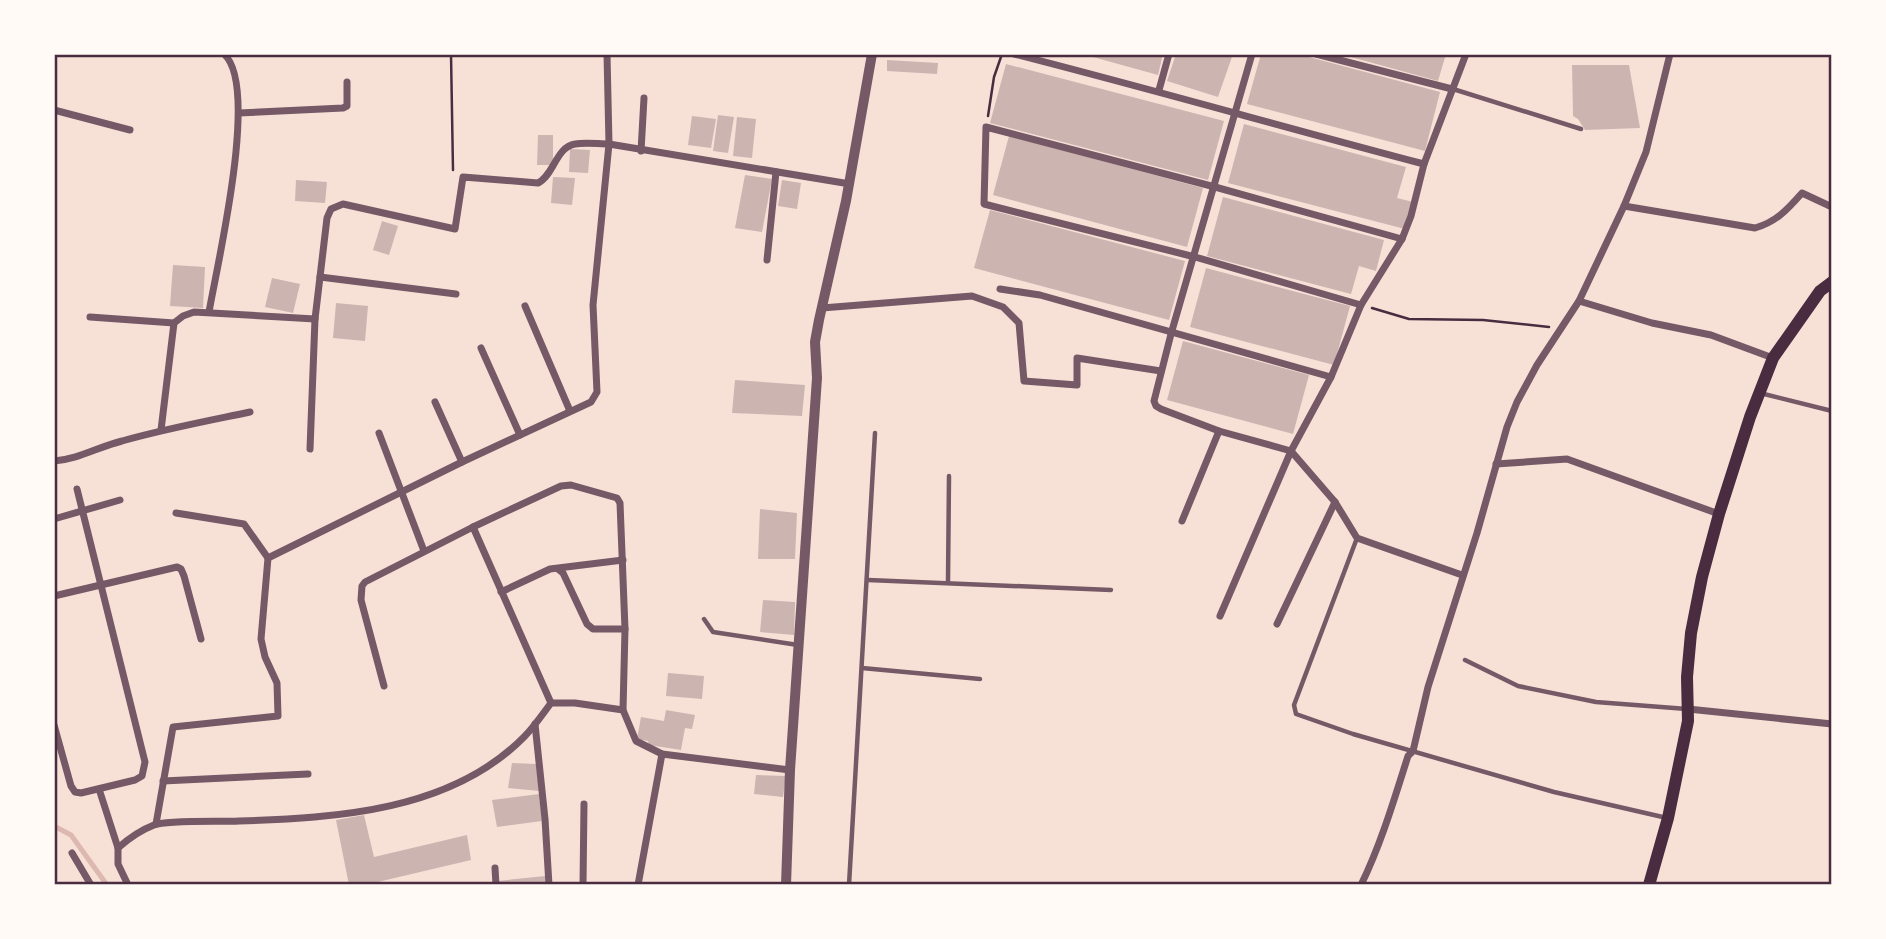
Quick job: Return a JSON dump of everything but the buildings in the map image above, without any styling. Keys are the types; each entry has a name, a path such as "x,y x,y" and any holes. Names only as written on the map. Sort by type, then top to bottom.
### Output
{"main road":[{"path":"1649,885 1668,818 1688,721 1688,657 1691,633 1702,577 1719,514 1773,358 1820,291 1832,282"}],"street":[{"path":"209,312 231,195 239,113 231,64 224,54"},
{"path":"268,558 591,402 597,392 593,305 609,144 607,54"},
{"path":"786,885 790,769 817,378 815,342 850,184 872,54"},
{"path":"1014,54 1159,90 1235,114 1424,164"},
{"path":"1159,90 1169,54"},
{"path":"1252,54 1171,334 1154,401 1156,406 1219,431 1291,450 1335,502 1357,538 1462,575"},
{"path":"1316,54 1452,89"},
{"path":"1220,616 1291,450 1331,377 1361,305 1402,239 1414,208 1424,164 1466,54"},
{"path":"1361,885 1391,812 1408,756 1413,751 1428,687 1517,402 1537,365 1579,301 1624,206 1646,152 1670,54"},
{"path":"239,113 343,108 348,102 347,82"},
{"path":"642,151 644,97"},
{"path":"54,110 130,130"},
{"path":"1361,305 1195,257 984,204 986,127 1402,239"},
{"path":"310,449 315,319 327,218 331,209 342,204 455,229 463,177 538,183 546,179 567,147 574,144 609,144 850,184"},
{"path":"767,260 776,172"},
{"path":"1624,206 1755,228 1771,224 1785,213 1802,193 1832,207"},
{"path":"320,277 456,294"},
{"path":"1000,289 1040,295 1331,377"},
{"path":"822,308 972,296 1003,307 1020,323 1024,381 1077,385 1077,358 1161,371"},
{"path":"1579,301 1652,323 1711,335 1773,358"},
{"path":"525,306 570,411"},
{"path":"90,317 174,323 194,312 209,312 315,319"},
{"path":"161,430 174,323"},
{"path":"481,348 520,435"},
{"path":"435,402 462,462"},
{"path":"54,461 74,459 103,446 161,430 250,412"},
{"path":"1182,521 1219,431"},
{"path":"379,433 424,551"},
{"path":"1496,464 1567,459 1719,514"},
{"path":"384,686 361,600 362,586 473,527 561,486 571,485 617,498 621,503 625,629 623,710 636,741 662,754 790,769"},
{"path":"54,725 75,792 99,789 142,776 145,762 77,489"},
{"path":"54,519 120,500"},
{"path":"1277,624 1335,502"},
{"path":"156,824 173,727 278,716 277,683 265,657 261,639 268,558 244,524 176,513"},
{"path":"473,527 551,704"},
{"path":"501,592 557,568 623,560"},
{"path":"54,596 177,567 184,576 201,639"},
{"path":"557,568 563,573 587,624 593,629 625,629"},
{"path":"118,848 156,824 281,820 345,813 422,798 453,786 477,772 523,737 551,704 575,703 623,710"},
{"path":"1688,709 1832,724"},
{"path":"535,724 549,885"},
{"path":"638,885 662,754"},
{"path":"163,781 309,774"},
{"path":"99,789 118,848 118,864 128,885"},
{"path":"583,885 584,804"},
{"path":"72,853 91,885"},
{"path":"495,868 496,885"}],"lane":[{"path":"898,54 907,54"},
{"path":"1452,89 1581,130"},
{"path":"1759,393 1832,411"},
{"path":"849,885 875,433"},
{"path":"948,582 949,476"},
{"path":"1357,538 1294,705 1300,718 1554,792 1668,818"},
{"path":"868,580 1111,590"},
{"path":"704,619 713,632 799,645"},
{"path":"1465,660 1518,687 1597,702 1688,709"},
{"path":"862,668 980,679"}],"path":[{"path":"451,54 453,174 463,177"},
{"path":"986,127 994,77 1002,54"},
{"path":"1361,305 1409,319 1483,320 1563,328"}],"waterway":[{"path":"54,826 71,835 107,885"}]}
